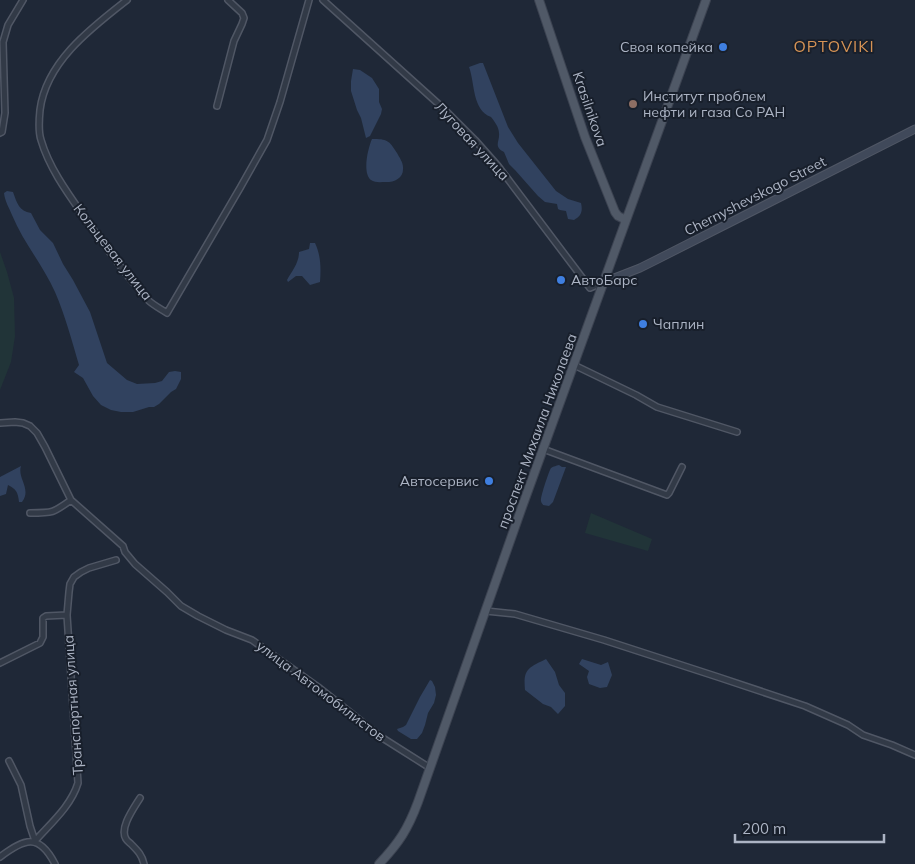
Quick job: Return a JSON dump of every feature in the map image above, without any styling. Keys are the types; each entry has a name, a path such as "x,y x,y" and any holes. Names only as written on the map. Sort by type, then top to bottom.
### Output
{"main road":[{"name":"Krasilnikova","path":"539,0 585,137 615,212 626,220"},
{"name":"проспект Михаила Николаева","path":"379,864 404,834 415,810 543,449 706,0"},
{"name":"Chernyshevskogo Street","path":"604,282 640,268 915,129"}],"street":[{"path":"0,133 2,132 5,113 3,42 8,25 23,0"},
{"name":"Кольцевая улица","path":"127,0 98,23 56,68 41,102 39,120 40,139 47,158 65,189 108,250 149,302 167,313 267,140 280,102 309,0"},
{"path":"218,106 234,41 244,18 242,13 228,0"},
{"name":"Луговая улица","path":"323,0 475,140 498,166 590,288 604,282"},
{"path":"574,364 657,407 737,432"},
{"name":"улица Автомобилистов","path":"0,423 15,422 30,426 45,447 72,500 123,546 125,552 135,564 182,606 226,630 252,640 311,682 381,737 430,768"},
{"path":"543,449 667,494 670,493 682,467"},
{"path":"30,514 51,513 72,500"},
{"name":"Транспортная улица","path":"35,841 69,802 78,783 68,615 70,584 74,577 89,568 116,560"},
{"path":"486,611 515,614 604,640 805,706 848,725 863,735 911,752 915,756"},
{"path":"0,663 40,643 43,637 44,618 46,616 68,615"},
{"path":"10,761 21,785 35,841 50,854 55,864"},
{"path":"140,798 126,822 124,833 127,841 142,854 144,864"},
{"path":"0,857 24,842 35,841"}],"green space":[{"path":"0,252 14,298 15,336 11,362 0,390"},
{"path":"591,513 652,539 648,551 585,533"}],"water":[{"path":"483,63 508,127 518,143 556,191 568,199 581,203 581,213 574,220 568,219 566,211 558,209 557,204 545,202 538,196 509,164 504,152 499,148 497,126 491,117 480,108 475,95 469,67"},
{"path":"353,69 360,70 372,78 379,89 381,114 370,136 366,138 351,91"},
{"path":"372,139 387,141 394,149 403,165 402,174 398,179 389,182 378,182 368,177 366,166"},
{"path":"7,191 13,192 19,206 31,213 40,230 53,243 90,312 107,363 127,380 137,384 155,383 162,381 169,372 181,372 181,379 176,389 159,404 133,412 111,410 101,405 93,396 83,378 74,372 79,365 62,310 50,282 17,225 5,199 4,193"},
{"path":"310,243 315,243 318,253 320,282 310,285 302,276 296,276 288,282 287,280 297,263 299,252 309,249"},
{"path":"559,465 566,467 553,502 549,506 543,505 541,499 550,470 552,467"},
{"path":"21,466 20,470 26,493 22,502 19,502 17,493 8,485 6,494 0,496 0,477"},
{"path":"546,659 555,672 559,685 565,693 565,706 558,714 551,707 543,704 525,690 525,678 528,670"},
{"path":"582,659 601,665 608,662 612,675 607,687 600,688 589,684 587,677 589,671 579,664"},
{"path":"430,680 435,687 434,703 428,713 422,733 417,739 411,739 397,729 406,725"}],"place":[{"name":"Своя копейка","path":"723,47"},
{"name":"Институт проблем нефти и газа Со РАН","path":"633,104"},
{"name":"АвтоБарс","path":"561,280"},
{"name":"Чаплин","path":"643,324"},
{"name":"Автосервис","path":"489,481"}],"district":[{"name":"OPTOVIKI","path":"834,46"}]}
